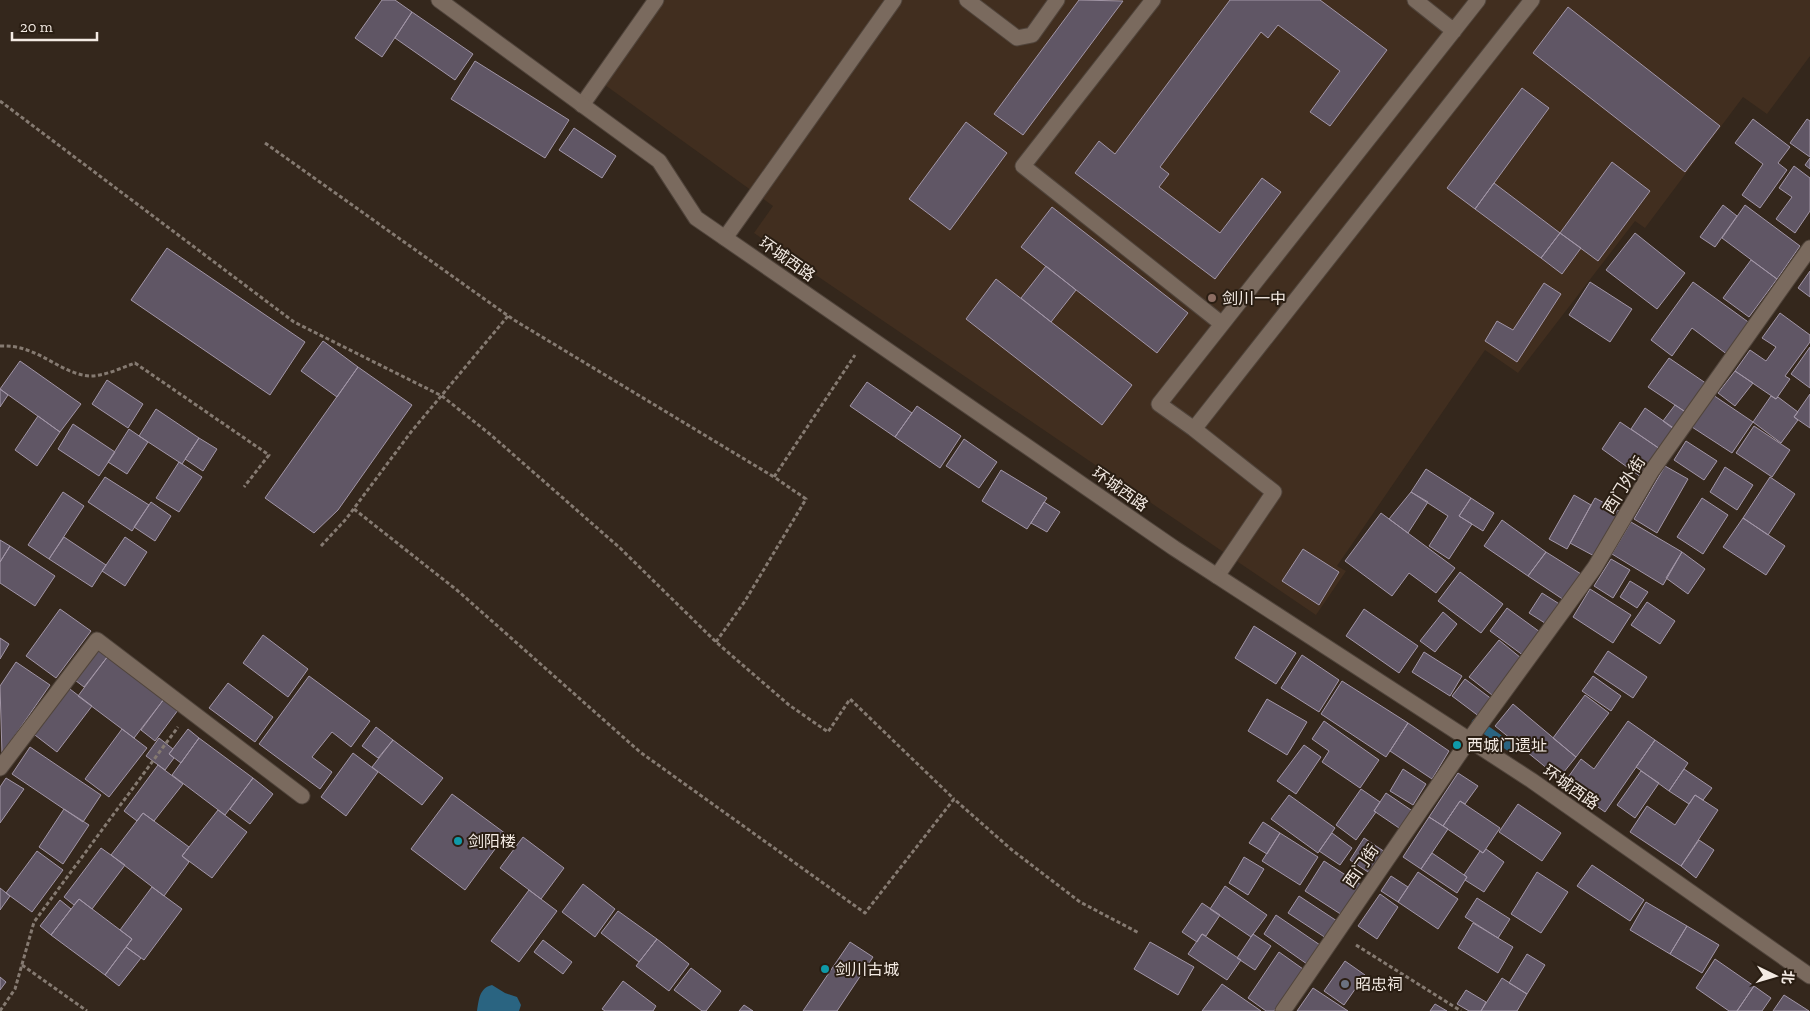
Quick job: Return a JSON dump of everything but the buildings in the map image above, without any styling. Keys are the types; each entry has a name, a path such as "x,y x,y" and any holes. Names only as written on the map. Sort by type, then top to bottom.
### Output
{"street":[{"name":"环城西路","path":"439,0 659,161 696,218 1217,576 1531,780 1810,976"},
{"path":"582,105 656,0"},
{"path":"725,238 894,0"},
{"path":"967,0 1017,38 1032,35 1057,0"},
{"path":"1153,0 1023,166 1222,324"},
{"path":"1415,0 1454,30"},
{"path":"1217,576 1274,492 1159,404 1478,0"},
{"path":"1194,429 1532,0"},
{"name":"西门外街","path":"1469,740 1595,566 1651,472 1810,248"},
{"path":"0,768 97,640 302,796"},
{"name":"西门街","path":"1283,1011 1469,740"}],"path":[{"path":"0,100 294,322 442,396 491,435 620,548 716,642 789,705 828,732 850,699 954,799 1012,850 1080,902 1139,932"},
{"path":"266,143 508,316 774,477 806,499 744,601 716,642"},
{"path":"321,546 354,509 411,432 508,316"},
{"path":"774,477 868,336"},
{"path":"0,346 24,348 78,374 90,376 102,375 135,363 269,455 244,487"},
{"path":"354,509 458,592 640,752 865,913 954,799"},
{"path":"0,1011 16,989 34,922 190,711"},
{"path":"1336,933 1461,1011"},
{"path":"22,965 87,1011"}],"shaded area":[{"name":"剑川一中","path":"665,0 1810,0 1810,56 1767,114 1743,97 1645,228 1635,221 1518,373 1485,350 1337,566 1346,571 1316,615 754,233 773,206 605,85"}],"water":[{"path":"492,985 505,993 517,997 521,1005 519,1011 477,1011 482,992"}],"waterway":[{"path":"1476,723 1513,749"}],"place":[{"name":"剑川一中","path":"1212,298"},
{"name":"西城门遗址","path":"1457,745"},
{"name":"剑阳楼","path":"458,841"},
{"name":"剑川古城","path":"825,969"},
{"name":"昭忠祠","path":"1345,984"}]}
